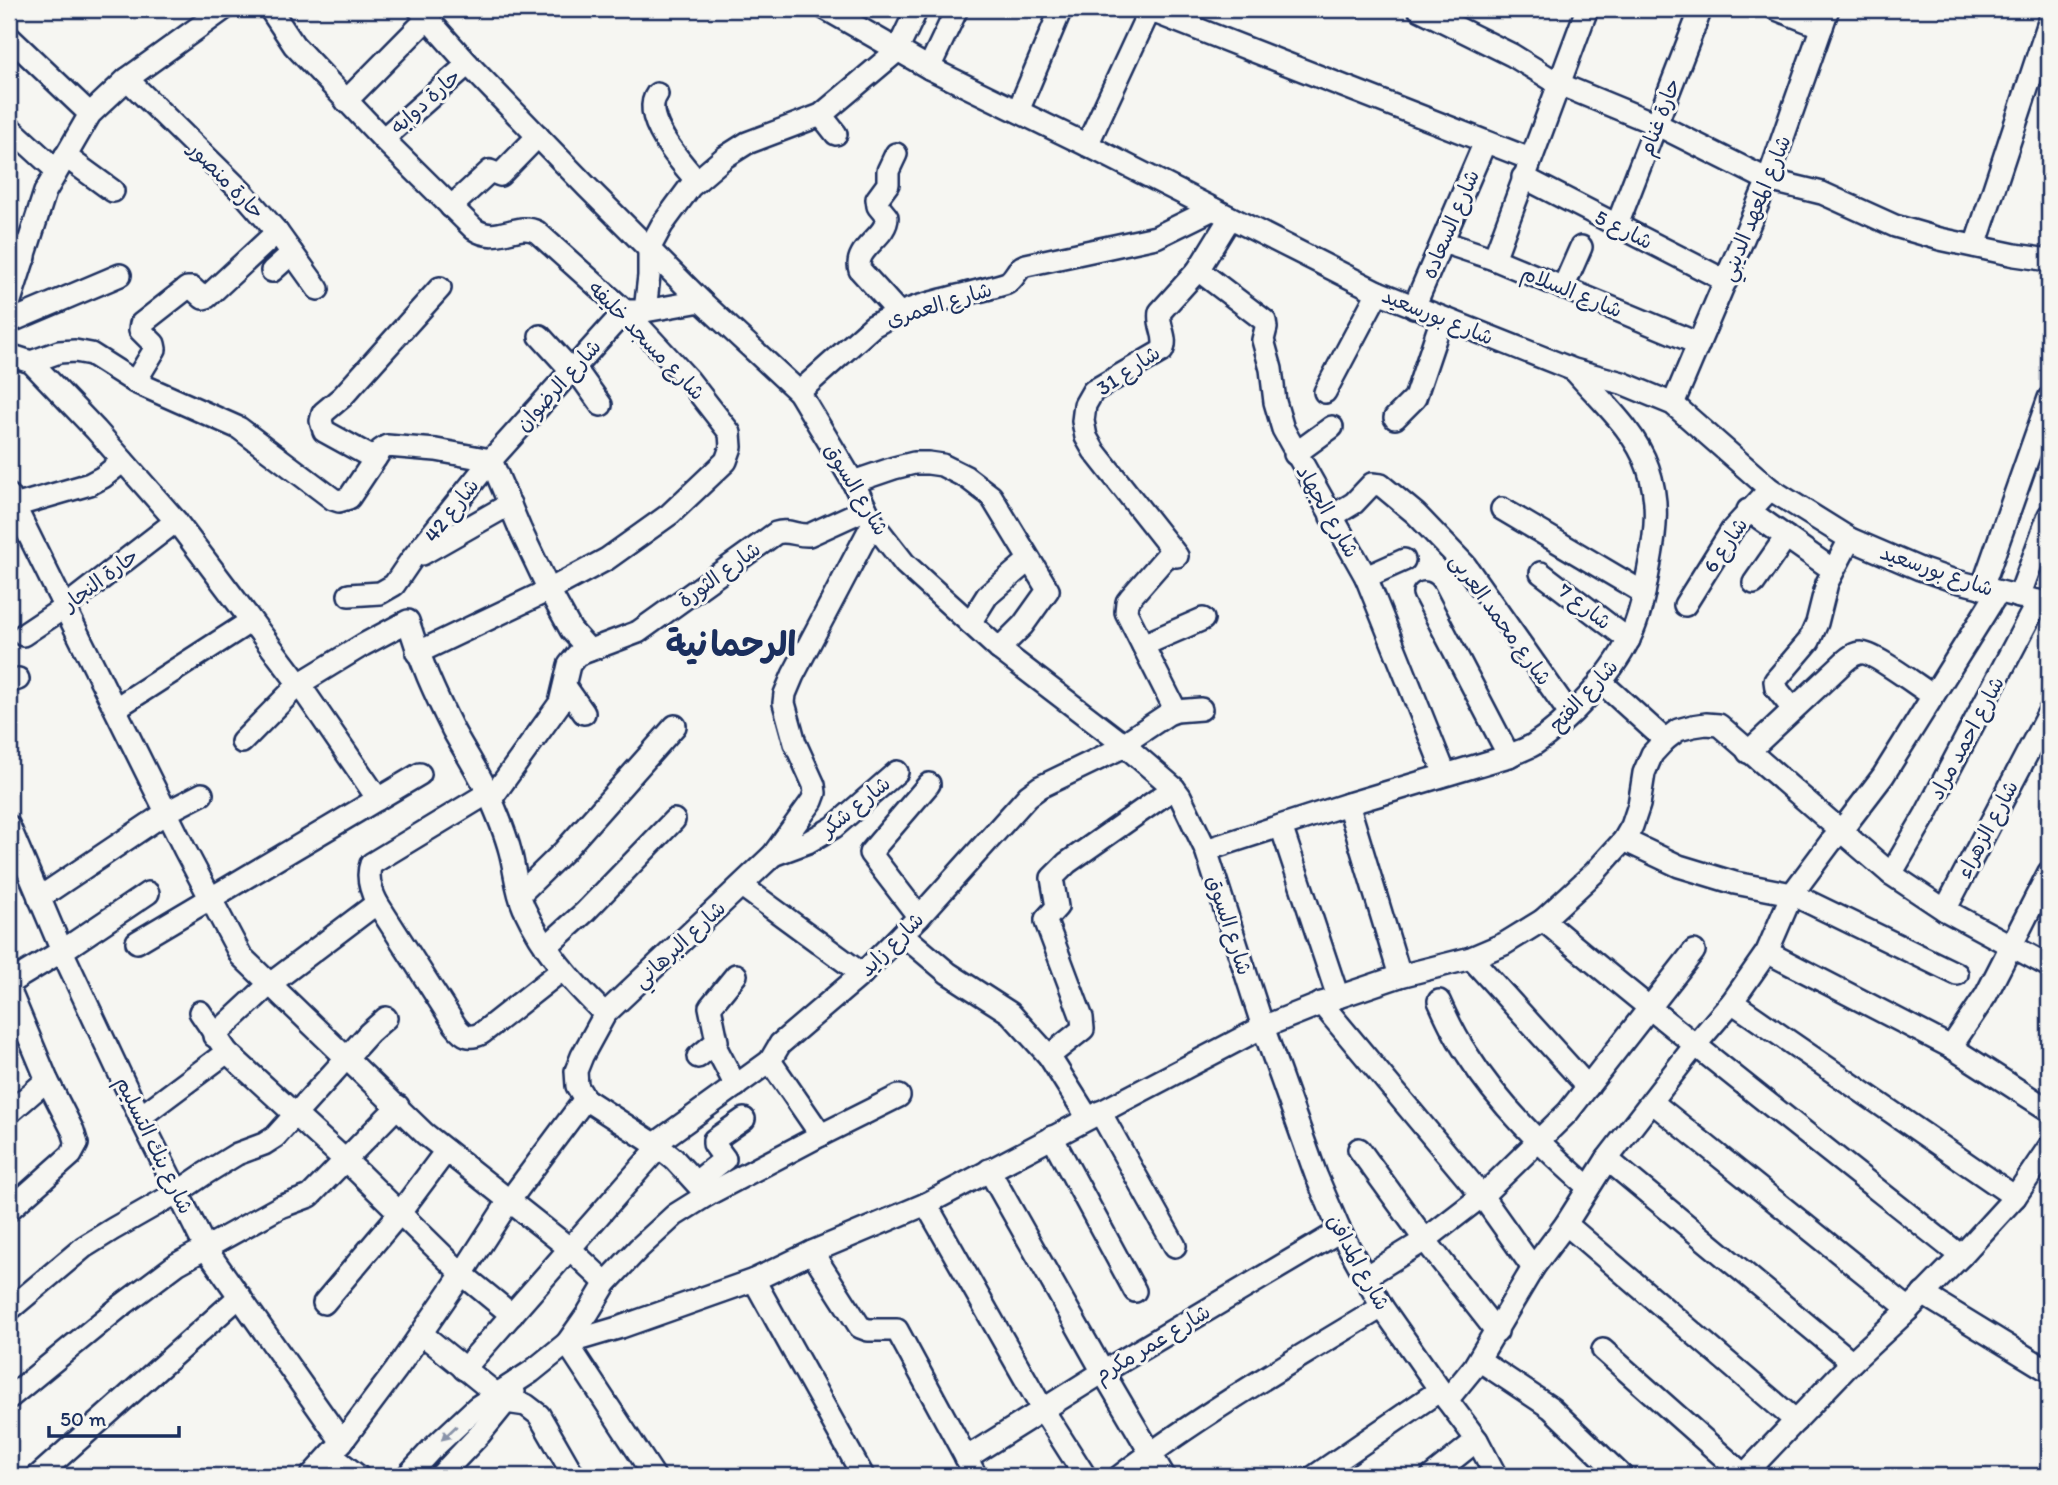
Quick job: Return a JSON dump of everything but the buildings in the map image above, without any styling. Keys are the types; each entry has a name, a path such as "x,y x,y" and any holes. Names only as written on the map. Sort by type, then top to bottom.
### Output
{"street":[{"path":"9,304 18,265 45,192 90,114 127,79 224,9"},
{"name":"شارع مسجد خليفه","path":"270,9 293,45 474,229 493,236 525,229 533,230 635,311 730,433 732,447 726,461 670,514 607,559 417,653"},
{"path":"635,311 649,276 649,249 662,225 690,187 725,157 747,143 821,115 897,51 916,9"},
{"path":"929,68 957,9"},
{"path":"1018,111 1061,9"},
{"path":"1419,9 1512,55 1559,84 1656,124 1768,180 1836,198 1895,226 1975,246 2049,260"},
{"path":"1494,259 1587,9"},
{"name":"حارة غنام","path":"1617,225 1702,9"},
{"path":"1776,9 1825,18"},
{"path":"1087,145 1149,10"},
{"name":"شارع 5","path":"1149,10 1485,142 1617,225 1726,281"},
{"name":"شارع بورسعيد","path":"838,12 897,51 929,68 1378,292 1574,370 1622,383 1673,404 1770,489 1850,539 1920,569 2017,596"},
{"path":"346,101 423,14"},
{"name":"شارع السوق","path":"423,14 468,64 649,249 799,391 870,516 905,564 999,649 1124,745 1174,788 1185,804 1206,850 1263,1027"},
{"name":"شارع المعهد الديني","path":"1673,404 1768,180 1825,18"},
{"path":"1975,246 2049,22"},
{"path":"9,37 90,114"},
{"name":"حارة دوابه","path":"383,139 468,64"},
{"name":"حارة منصور","path":"127,79 244,194 277,232 318,289"},
{"path":"657,94 653,103 664,141 697,181"},
{"path":"821,115 836,134"},
{"path":"9,127 61,163 113,191"},
{"path":"452,207 490,171 501,174 538,136"},
{"name":"شارع السعاده","path":"1414,307 1485,142"},
{"path":"896,154 888,171 888,184 877,199 878,206 887,217 886,225 858,263 860,270 899,313"},
{"name":"شارع 31","path":"1143,645 1126,612 1127,602 1175,553 1094,451 1086,437 1083,421 1085,405 1093,391 1163,351 1165,342 1159,319 1160,312 1198,270 1221,214"},
{"name":"شارع العمرى","path":"799,391 873,326 899,313 1007,283 1026,265 1162,235 1221,214"},
{"path":"135,382 155,349 154,344 140,330 141,324 187,288 192,288 203,299 207,297 277,232"},
{"path":"9,241 18,265"},
{"name":"شارع السلام","path":"1443,242 1494,259 1699,344"},
{"path":"1563,288 1581,247"},
{"path":"272,271 292,253"},
{"name":"شارع الجهاد","path":"1198,270 1265,321 1263,340 1271,369 1276,408 1283,429 1366,577 1445,774"},
{"path":"9,322 120,275"},
{"path":"378,455 324,431 321,421 323,413 342,397 440,288"},
{"path":"1325,392 1378,292"},
{"path":"635,311 701,301"},
{"name":"شارع الرضوان","path":"491,460 573,369 635,311"},
{"path":"1395,418 1415,398 1442,318"},
{"path":"540,336 573,369 601,405"},
{"path":"31,362 59,352 91,354 135,382 239,428 339,501 349,498 387,446 436,450 491,460 549,590 571,630 589,650"},
{"path":"9,355 31,362 176,522 299,684 378,799"},
{"name":"شارع الفتح","path":"1206,850 1510,756 1531,746 1556,728 1616,662 1629,640 1644,593 1656,523 1653,485 1640,449 1574,370"},
{"path":"2017,596 2049,398"},
{"path":"1295,454 1332,427"},
{"name":"شارع 42","path":"349,595 380,593 394,585 491,460"},
{"path":"123,461 90,484 12,501 241,956 346,1059 446,1151 569,1248 606,1283"},
{"path":"853,482 894,468 928,463 952,470 979,485 991,496 1047,587 1048,593 1023,625 999,649"},
{"name":"شارع محمد العربى","path":"1331,516 1354,503 1372,484 1381,485 1416,514 1465,565 1570,714"},
{"name":"شارع 6","path":"1685,605 1732,530 1770,489"},
{"name":"شارع 42","path":"411,560 510,505"},
{"path":"1502,509 1644,593"},
{"path":"1748,510 1833,570"},
{"path":"1315,1476 1443,1395 1479,1360 1533,1268 1566,1224 1608,1159 1696,1044 1732,1002 1767,951 1792,894 1883,776 1932,695 2017,596 2049,515"},
{"name":"شارع الثورة","path":"489,796 560,703 569,665 577,655 638,632 776,533 789,531 810,535 870,516"},
{"name":"شارع البرهاني","path":"585,1099 578,1086 576,1070 605,1014 773,855 812,801 814,785 795,743 784,703 785,694 870,516"},
{"name":"حارة النجار","path":"23,635 65,607 176,522"},
{"path":"1754,583 1786,537"},
{"path":"1793,709 1776,688 1775,681 1809,641 1827,583 1850,539"},
{"path":"970,623 988,596 1029,560"},
{"path":"1366,577 1404,560"},
{"name":"شارع 7","path":"1541,573 1629,640"},
{"path":"1424,593 1510,756"},
{"name":"شارع احمد مراد","path":"1891,874 1926,814 2017,596"},
{"path":"1200,709 1176,711 1143,645 1203,619"},
{"path":"116,708 251,621"},
{"path":"242,742 299,684 408,621 424,670 489,796 511,853 523,906 562,970 605,1014"},
{"path":"1748,752 1851,656 1862,652 1877,658 1932,695"},
{"path":"1600,681 1665,740"},
{"path":"565,686 584,713"},
{"name":"شارع زايد","path":"464,1369 657,1145 770,1061 780,1044 862,974 919,918 1028,796 1040,786 1124,745 1176,711"},
{"name":"شارع الزهراء","path":"1945,910 2049,712"},
{"path":"567,1343 754,1280 926,1204 1263,1027 1329,1000 1400,976 1471,958 1504,944 1544,920 1595,872 1624,840 1639,805 1644,773 1652,754 1678,730 1693,726 1706,723 1719,725 1891,874 1945,910 2049,966"},
{"path":"520,894 564,851 675,726"},
{"name":"شارع شكر","path":"773,855 808,842 834,827 897,772"},
{"path":"137,942 420,774"},
{"path":"919,918 870,853 929,784"},
{"path":"1049,1056 1083,1029 1083,1018 1046,922 1046,918 1057,907 1052,878 1067,863 1174,788"},
{"path":"39,898 167,813 202,794"},
{"path":"489,796 371,864 370,884 377,903 455,1026 467,1037 482,1033 562,970"},
{"path":"1348,804 1400,976"},
{"path":"546,947 674,820"},
{"name":"شارع بنك التسليم","path":"9,826 62,951 206,1249 240,1296 337,1448 358,1476"},
{"path":"1280,826 1329,1000 1482,1196 1533,1268"},
{"path":"1624,840 1679,866 1735,883 1792,894 1957,974"},
{"path":"1951,1047 1986,995 2049,872"},
{"path":"742,886 862,974"},
{"path":"9,982 62,951 148,893"},
{"path":"140,1117 220,1044 270,984 377,903"},
{"path":"1544,920 1649,1009 1961,1256"},
{"path":"902,934 948,973 1010,1013 1049,1056 1094,1115 1175,1246"},
{"path":"1365,1277 1425,1240 1482,1196 1568,1112 1694,951"},
{"path":"1767,951 1951,1047 2049,1110"},
{"path":"1471,958 1588,1087"},
{"path":"736,975 710,1007 718,1039 706,1050 736,1086"},
{"path":"1439,1001 1454,1033 1478,1071 1537,1142 1588,1188"},
{"path":"1732,1002 2015,1197"},
{"path":"9,1210 77,1147 73,1131 11,1004"},
{"path":"200,1012 220,1044 462,1274 512,1315"},
{"path":"9,1310 84,1247 237,1154 271,1140 386,1018"},
{"name":"شارع المدافن","path":"1263,1027 1316,1175 1340,1231 1382,1307 1477,1440 1496,1476"},
{"path":"770,1061 821,1135"},
{"path":"9,1113 47,1080"},
{"path":"701,1189 821,1135 899,1096"},
{"path":"312,1476 337,1448 422,1334 509,1201 585,1099 657,1145 674,1159 701,1189"},
{"path":"1652,1102 1916,1301 2049,1371"},
{"path":"9,1398 121,1306 177,1265 280,1207 310,1196 398,1106"},
{"path":"440,1476 480,1434 501,1398 567,1343 606,1283 701,1189 725,1159 714,1140 744,1119"},
{"path":"1052,1137 1135,1291"},
{"path":"1603,1350 1743,1476 1852,1362 1961,1256 2015,1197 2049,1147"},
{"path":"1359,1149 1497,1332"},
{"path":"324,1303 399,1214 446,1151"},
{"path":"1608,1159 1852,1362"},
{"path":"989,1170 1102,1372 1164,1476"},
{"path":"926,1204 1043,1410 1085,1476"},
{"path":"1566,1224 1796,1421"},
{"name":"شارع عمر مكرم","path":"971,1467 1043,1410 1102,1372 1340,1231"},
{"path":"813,1252 860,1327 869,1330 897,1330 971,1467"},
{"path":"754,1280 863,1476"},
{"path":"38,1476 240,1296"},
{"path":"1120,1476 1234,1398 1382,1307"},
{"path":"422,1334 501,1398 526,1405 539,1415 574,1476"},
{"path":"567,1343 654,1476"},
{"path":"1479,1360 1551,1408 1622,1476"},
{"path":"407,1476 477,1407 501,1398"},
{"path":"1432,1476 1477,1440"}],"district":[{"name":"الرحمانية","path":"731,644"}]}
